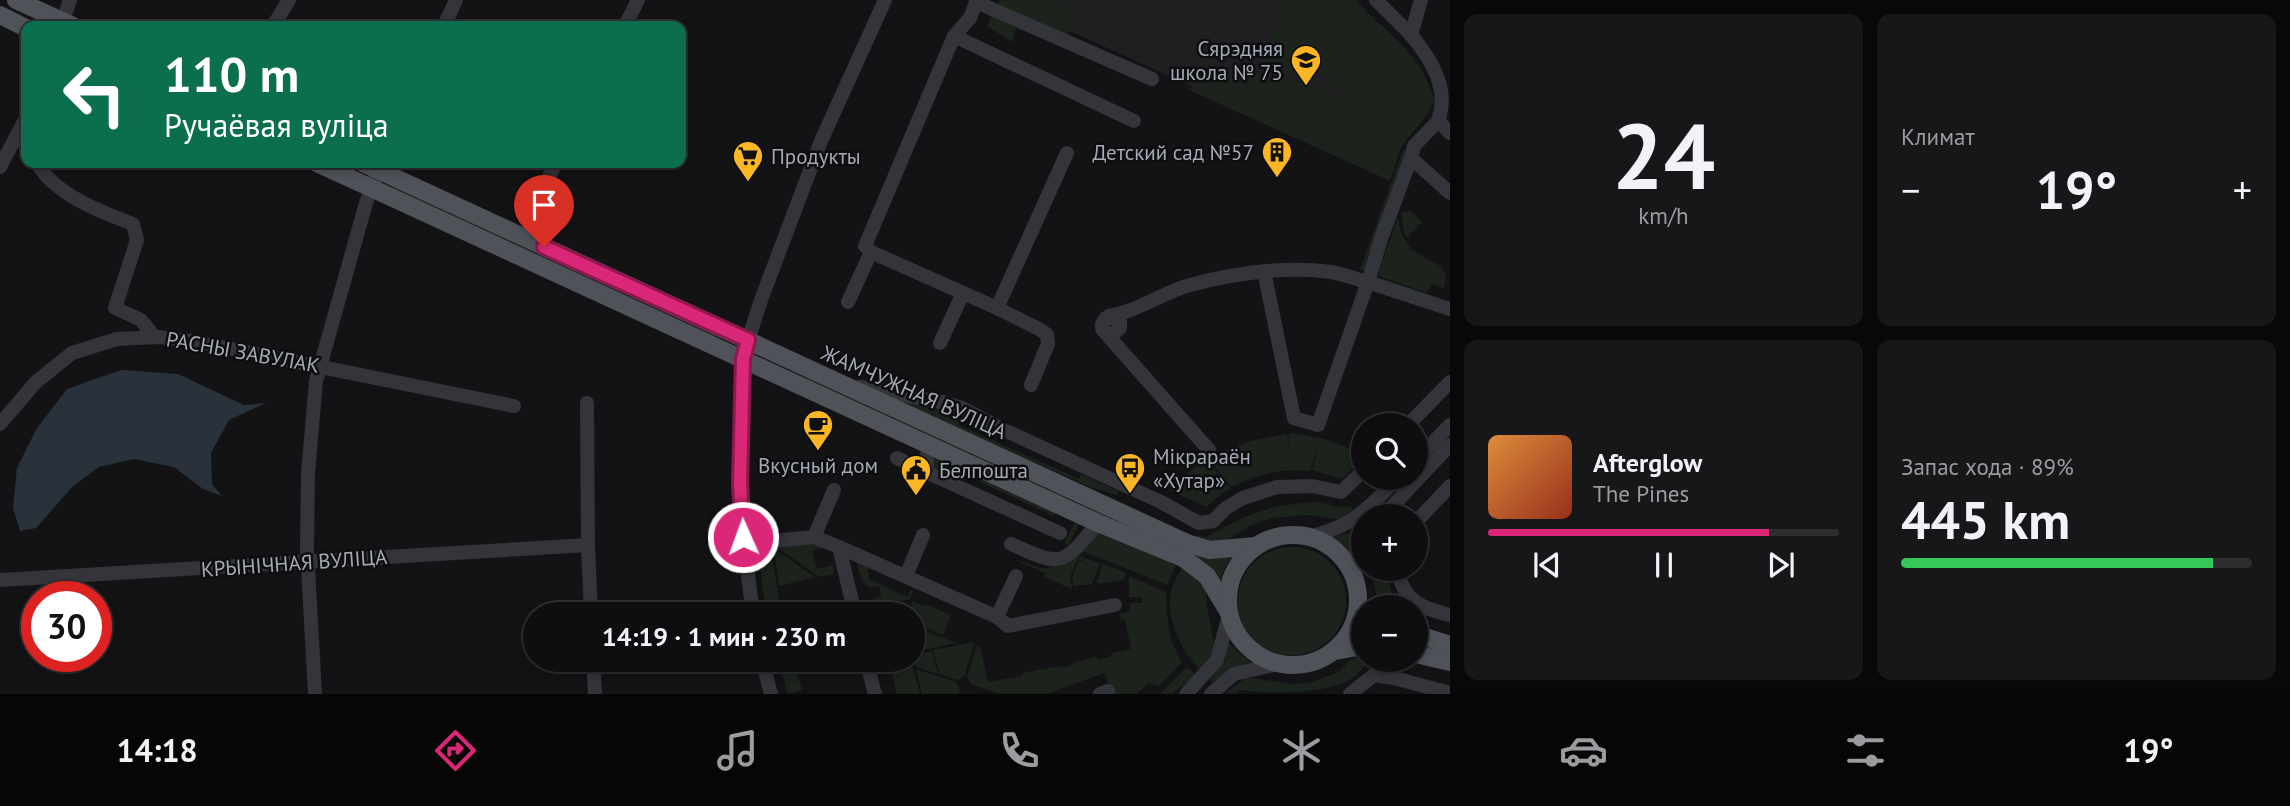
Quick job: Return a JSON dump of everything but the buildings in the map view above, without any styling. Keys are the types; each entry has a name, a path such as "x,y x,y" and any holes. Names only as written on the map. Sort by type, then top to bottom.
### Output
{"main road":[{"path":"16,0 59,21"},
{"path":"0,15 21,26"},
{"name":"ЖАМЧУЖНАЯ ВУЛІЦА","path":"328,168 1098,523 1183,558 1207,576 1229,613"},
{"name":"ЖАМЧУЖНАЯ ВУЛІЦА","path":"380,168 1199,548 1225,550 1256,546"},
{"path":"1351,648 1335,651 1303,664 1278,664 1261,657 1237,634 1229,613 1230,582 1240,561 1256,546 1283,536 1308,537 1333,549 1349,567 1361,595"},
{"path":"1335,651 1351,628"},
{"path":"1428,638 1450,645"},
{"path":"1428,657 1450,662"}],"street":[{"path":"66,21 70,0"},
{"path":"276,21 289,0"},
{"path":"446,21 456,0"},
{"path":"628,21 638,0"},
{"path":"751,602 743,537 740,483 743,359 761,300 821,141 884,0"},
{"path":"1264,271 1294,418 1318,425 1414,146 1438,121 1444,110 1437,70 1411,35 1376,0"},
{"path":"1411,35 1421,0"},
{"path":"1031,385 1048,344 1047,335 997,308 871,253 865,246 954,36 970,18 975,1 1152,79"},
{"path":"954,36 1134,121"},
{"path":"1438,121 1450,133"},
{"path":"0,167 21,135"},
{"path":"997,308 1067,153"},
{"path":"1411,158 1450,193"},
{"path":"40,168 44,176 94,209 132,224 137,240 115,308 141,320 150,331"},
{"path":"316,694 307,563 308,473 316,380 371,187 374,168"},
{"path":"542,190 553,168"},
{"path":"848,302 871,253"},
{"path":"1209,450 1102,329 1104,319 1123,314 1189,285 1264,271 1323,272 1368,282 1450,309"},
{"path":"940,343 963,293"},
{"name":"РАСНЫ ЗАВУЛАК","path":"0,424 36,382 72,353 117,339 159,337 192,341 514,406"},
{"path":"1420,413 1450,382"},
{"path":"842,384 942,401 962,408 1161,502 1199,523 1213,521 1226,508 1243,498 1277,487 1312,486 1341,492 1351,482"},
{"path":"587,403 590,602"},
{"path":"1428,448 1450,425"},
{"path":"926,472 928,444"},
{"path":"1394,504 1450,445"},
{"path":"897,458 1060,533"},
{"path":"1428,509 1450,486"},
{"path":"814,537 834,490"},
{"path":"1308,537 1345,525 1386,490"},
{"path":"1011,544 1047,559 1066,558 1098,523"},
{"path":"906,576 923,535"},
{"path":"743,537 772,541 814,537 997,617 1008,626 1115,605"},
{"name":"КРЫНІЧНАЯ ВУЛІЦА","path":"0,580 588,545"},
{"path":"839,547 852,602"},
{"path":"997,617 1016,576"},
{"path":"1401,581 1406,593 1418,606 1450,615"},
{"path":"1186,694 1217,660 1229,613"},
{"path":"1211,694 1234,674 1278,664"},
{"path":"594,672 595,694"},
{"path":"765,672 771,694"},
{"path":"869,672 875,694"},
{"path":"1350,694 1374,675 1450,693"}],"shaded area":[{"path":"1000,0 1057,0 1073,8 1066,24 1093,36 1093,41 1070,30 1067,35 998,4"},
{"name":"Сярэдняя школа № 75","path":"1011,0 1344,0 1383,174 1009,3"},
{"path":"1269,0 1356,0 1401,44 1424,74 1435,100 1401,147 1390,181 1187,89 1224,75 1249,86 1255,73 1282,85 1287,85 1275,76 1289,78 1341,98 1350,89 1332,87 1323,74 1313,70 1285,72 1271,65 1263,55 1285,8"},
{"path":"992,16 1016,28 1012,42 987,26"},
{"path":"1403,150 1407,150 1365,271 1360,270"},
{"path":"394,183 716,331 714,337 392,188"},
{"path":"1410,211 1422,222 1407,238 1401,212"},
{"path":"1398,217 1402,234 1409,246 1442,267 1446,276 1444,288 1431,284 1427,293 1379,276"},
{"path":"121,370 178,374 244,405 266,403 229,420 211,453 212,484 222,496 203,489 174,467 134,459 99,467 73,486 36,528 20,531 13,508 17,468 37,428 67,389"},
{"path":"809,376 1046,483 1182,552 808,380"},
{"path":"895,400 959,412 959,425 1079,479 1081,474 1118,491 1117,495 1090,487"},
{"path":"1287,434 1290,457 1288,434 1321,438 1351,449 1351,470 1342,479 1312,470 1319,445 1310,471 1270,473 1231,487 1206,457 1251,441"},
{"path":"935,456 1080,520 1069,545 1064,543 1075,522 1056,513 1054,516 943,465 937,477 929,470"},
{"path":"1205,458 1230,488 1206,507 1169,490"},
{"path":"1315,502 1351,506 1351,511 1339,519 1306,515 1273,518 1251,525 1228,540 1206,541 1196,537 1206,537 1246,517 1283,505"},
{"path":"1097,528 1176,565 1167,585 1080,550"},
{"path":"1351,532 1351,558 1345,548 1331,538"},
{"path":"814,544 827,547 812,551 817,569 833,565 834,574 819,577 777,547"},
{"path":"770,546 780,602 764,602 759,556 763,547"},
{"path":"1292,547 1313,551 1330,563 1342,580 1346,601 1342,622 1330,639 1313,651 1292,655 1271,651 1254,639 1242,622 1238,601 1242,580 1254,563 1271,551"},
{"path":"1191,550 1231,557 1219,584 1189,555"},
{"path":"774,551 777,551 815,577 779,586"},
{"path":"1073,554 1100,563 1092,584 1074,586 1072,577 1079,561 1089,565 1078,559 1070,577 1072,589 1017,561 1048,568"},
{"path":"857,564 868,564 869,579 907,597 912,588 910,599 874,602 873,598 881,596 879,586 870,588 862,581"},
{"path":"1103,564 1125,572 1124,580 1096,584"},
{"path":"1182,568 1206,585 1207,608 1215,646 1208,662 1200,670 1181,643 1170,610 1172,588"},
{"path":"1129,576 1166,592 1171,637 1182,662 1159,686 1148,683 1137,694 1113,694 1104,673 1047,694 999,694 971,684 967,677 977,646 980,646 988,682 1058,666 1060,668 1096,657 1110,657 1112,653 1131,649 1125,620 1121,620 1119,614 1129,611 1130,603 1142,603 1141,597 1129,597"},
{"path":"1374,581 1388,581 1393,595 1376,595"},
{"path":"926,604 951,615 943,635 925,628"},
{"path":"925,630 956,643 925,650"},
{"path":"1228,641 1251,663 1231,668 1213,683 1210,679 1225,660"},
{"path":"975,642 964,676 958,680 940,674 933,650"},
{"path":"932,651 938,674 925,670 925,652"},
{"path":"1350,660 1351,672 1359,672 1347,682 1335,686 1294,692 1239,690 1235,694 1225,693 1245,679 1291,684 1312,682 1339,672"},
{"path":"1187,667 1196,675 1172,694 1160,694"},
{"path":"782,672 797,672 802,690 788,694"},
{"path":"891,672 914,672 920,694 897,694"},
{"path":"917,672 925,672 956,682 960,689 959,694 922,694"}],"place":[{"name":"Сярэдняя школа № 75","path":"1306,87"},
{"name":"Детский сад №57","path":"1277,179"},
{"name":"Продукты","path":"748,183"},
{"name":"Вкусный дом","path":"818,452"},
{"name":"Мікрараён «Хутар»","path":"1130,495"},
{"name":"Белпошта","path":"916,497"}],"route":[{"path":"544,247 748,340 743,359 740,483 743,537"}]}
